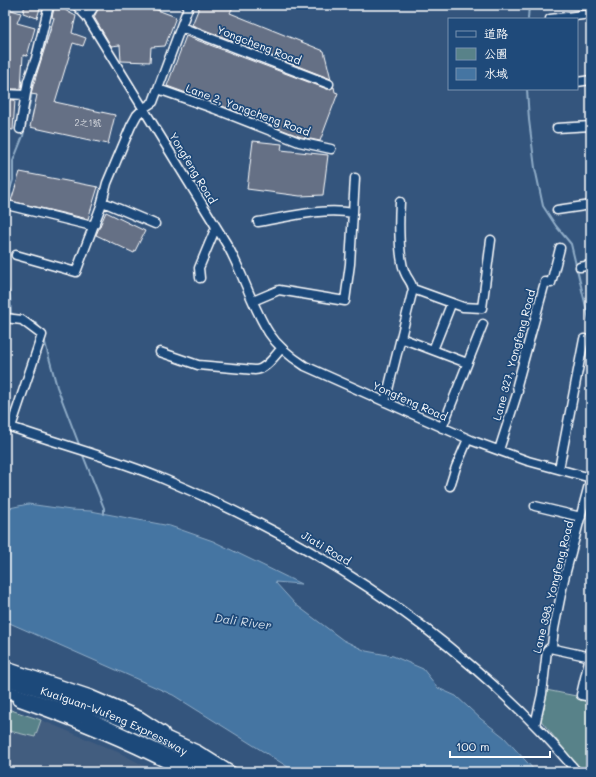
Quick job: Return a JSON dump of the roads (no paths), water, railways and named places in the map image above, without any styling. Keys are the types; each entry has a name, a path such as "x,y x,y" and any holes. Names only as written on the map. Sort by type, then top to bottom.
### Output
{"highway":[{"path":"5,668 89,696 140,718 168,736"},
{"name":"Kuaiguan-Wufeng Expressway","path":"5,679 87,705 121,719 194,756 219,772"},
{"name":"Kuaiguan-Wufeng Expressway","path":"5,691 83,716 199,772"}],"street":[{"path":"20,129 25,95 49,5"},
{"name":"Yongfeng Road","path":"76,5 87,17 216,226 234,258 258,315 269,334 291,357 305,366 468,439 528,461 591,477"},
{"path":"87,17 95,5"},
{"path":"16,255 76,272 95,224 107,183 131,126 137,115 153,102 189,5"},
{"path":"558,18 591,14"},
{"name":"Yongcheng Road","path":"181,27 329,84"},
{"path":"578,82 591,80"},
{"name":"Lane 2, Yongcheng Road","path":"158,89 215,109 299,142 331,149"},
{"path":"5,94 25,95"},
{"path":"557,128 591,126"},
{"path":"253,301 279,290 345,301 350,264 356,178"},
{"path":"102,202 155,224"},
{"path":"385,402 413,289 411,281 406,275 401,257 398,219 400,202"},
{"path":"557,210 591,205"},
{"path":"11,206 88,225 95,224"},
{"path":"258,222 326,211 342,210 353,213"},
{"path":"200,278 199,268 216,226"},
{"path":"413,289 463,307 482,308 491,240"},
{"name":"Lane 327, Yongfeng Road","path":"499,450 518,391 517,385 546,282 551,283 560,248"},
{"path":"580,267 591,265"},
{"path":"433,350 450,307"},
{"name":"Jiati Road","path":"5,318 22,320 42,335 8,426 143,471 202,496 289,539 324,559 382,596 432,633 499,690 535,725 577,772"},
{"path":"442,428 483,324"},
{"path":"401,338 467,364"},
{"path":"559,469 584,339"},
{"path":"160,352 198,365 260,370 282,348"},
{"path":"450,486 468,439"},
{"name":"Lane 398, Yongfeng Road","path":"535,725 542,694 547,650 552,646 564,579 591,477"},
{"path":"536,506 581,517"},
{"path":"550,648 591,656 581,695 591,697"},
{"path":"5,674 88,702 168,736 198,750 233,772"},
{"path":"5,696 87,728 158,759 182,772"}],"water":[{"name":"Dali River","path":"28,504 71,510 91,511 170,526 213,541 301,584 275,582 295,604 343,640 366,651 393,656 423,669 438,688 456,696 481,719 504,737 536,772 296,772 173,695 5,621 5,509"}],"waterway":[{"path":"58,11 60,5"},
{"path":"528,18 529,5"},
{"path":"37,72 51,27"},
{"path":"527,90 535,168 543,206 556,226 571,244 591,328"},
{"path":"5,206 13,180 13,161 23,136 32,92"},
{"path":"5,273 6,284 10,295 11,315"},
{"path":"5,309 14,315"},
{"path":"24,318 34,322 41,331"},
{"path":"44,339 57,387 80,447"},
{"path":"82,453 104,508 104,514"}]}
